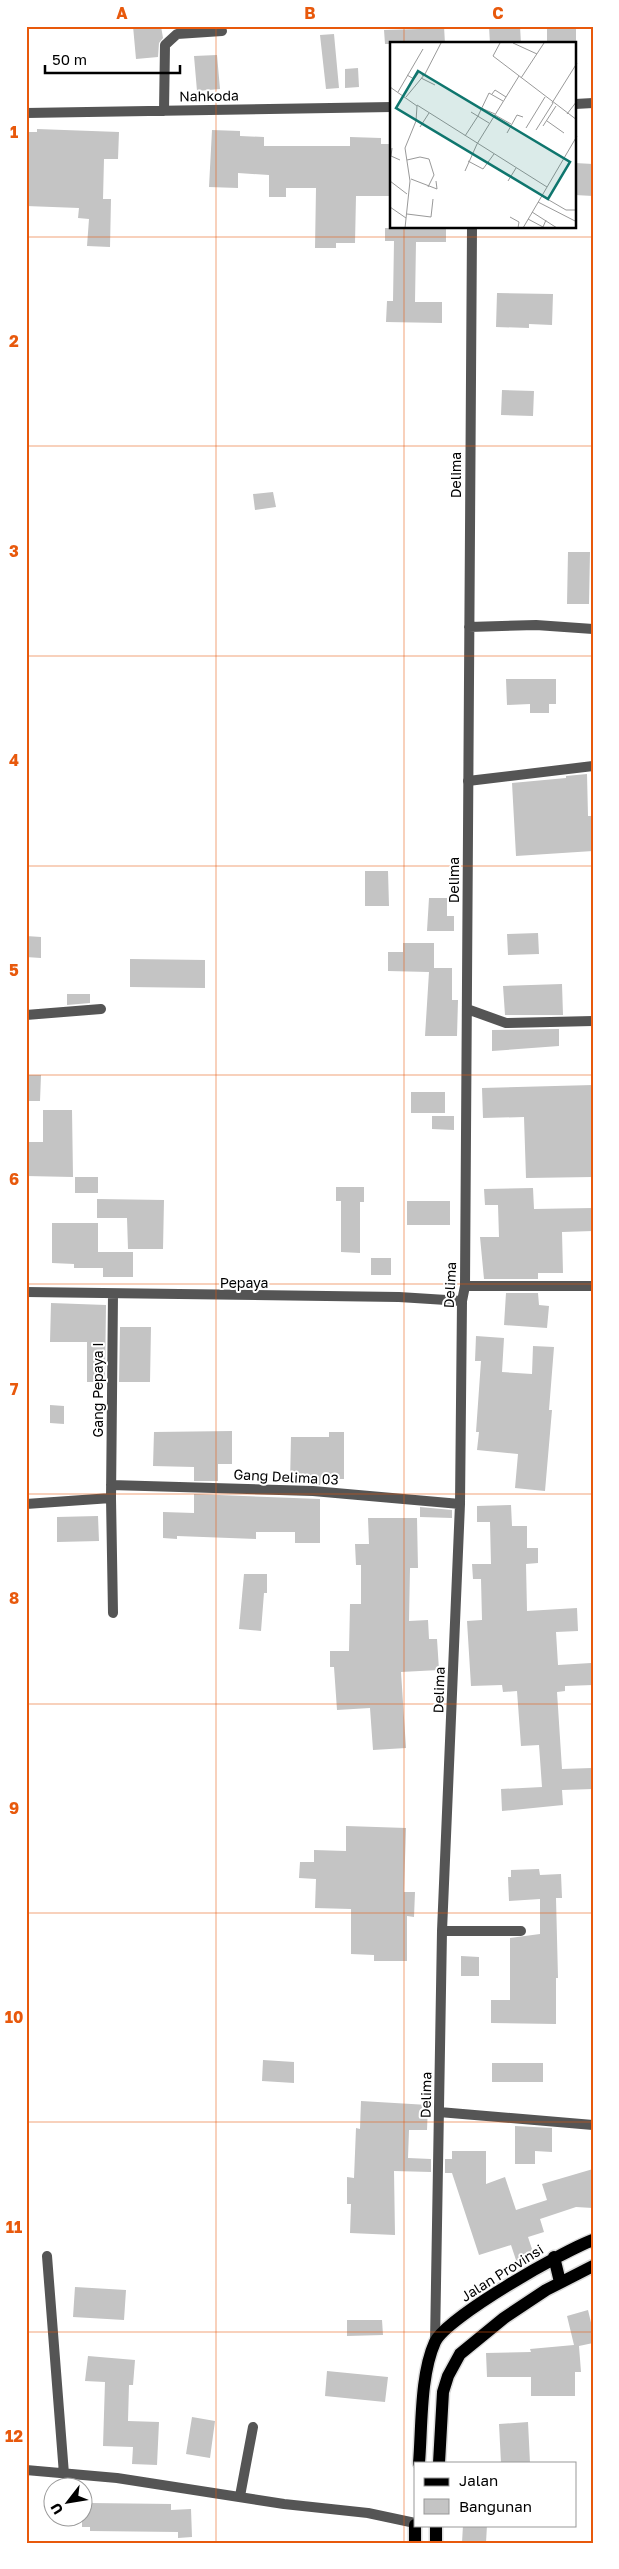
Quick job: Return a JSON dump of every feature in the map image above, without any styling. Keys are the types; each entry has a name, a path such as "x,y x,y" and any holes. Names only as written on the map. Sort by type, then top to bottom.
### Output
{"main road":[{"name":"Jalan Provinsi","path":"434,2343 448,2326 554,2258 593,2240"},
{"path":"554,2258 560,2282"},
{"path":"439,2462 443,2392 448,2376 460,2354 504,2318 560,2282 593,2266"},
{"path":"420,2462 424,2392 434,2343"},
{"path":"415,2526 415,2543"},
{"path":"436,2526 436,2543"}],"street":[{"path":"164,111 165,45 176,34 222,31"},
{"path":"576,104 593,103"},
{"name":"Nahkoda","path":"26,113 390,107"},
{"name":"Delima","path":"434,2343 442,1931 460,1504 462,1301 465,1286 472,229"},
{"path":"469,628 536,625 593,629"},
{"path":"468,781 593,766"},
{"path":"26,1015 101,1009"},
{"path":"467,1009 506,1023 593,1021"},
{"path":"465,1286 593,1286"},
{"name":"Pepaya","path":"26,1292 399,1297 462,1301"},
{"name":"Gang Pepaya I","path":"113,1294 111,1485 113,1613"},
{"name":"Gang Delima 03","path":"111,1485 313,1491 460,1504"},
{"path":"26,1504 111,1498"},
{"path":"442,1931 521,1931"},
{"path":"439,2112 593,2125"},
{"path":"47,2256 64,2474"},
{"path":"240,2496 253,2427"},
{"path":"26,2470 118,2478 284,2504 368,2513 414,2524"}],"building":[{"path":"133,26 161,26 163,38 159,43 158,57 136,59"},
{"path":"419,26 444,26 445,42 390,42 390,44 385,44 384,30 420,29"},
{"path":"489,26 520,26 521,42 490,42"},
{"path":"547,26 576,26 576,42 547,42"},
{"path":"334,34 339,88 326,89 320,35"},
{"path":"217,55 220,89 197,91 194,56"},
{"path":"358,68 359,87 345,88 345,69"},
{"path":"37,129 119,132 118,159 104,159 103,199 111,199 110,247 87,246 89,219 78,218 79,208 26,206 26,132 37,132"},
{"path":"212,130 240,131 240,136 264,137 264,146 350,146 350,137 381,138 381,144 390,144 390,196 356,196 355,243 336,243 336,248 315,248 316,188 286,188 286,197 269,197 269,175 238,173 238,188 209,187"},
{"path":"576,163 593,164 593,196 576,195"},
{"path":"385,228 446,229 446,242 416,242 415,302 442,302 442,323 386,322 387,301 393,301 394,241 385,241"},
{"path":"497,293 553,294 552,325 529,324 529,328 496,327"},
{"path":"502,390 534,391 533,416 501,415"},
{"path":"273,492 276,507 255,510 253,494"},
{"path":"568,552 590,552 589,604 567,604"},
{"path":"506,679 556,679 556,704 549,704 549,713 530,713 530,704 507,705"},
{"path":"587,774 588,816 593,816 593,851 516,856 512,783"},
{"path":"365,871 388,871 389,906 365,906"},
{"path":"429,898 447,898 447,916 454,916 454,931 427,931"},
{"path":"538,933 539,954 508,955 507,934"},
{"path":"26,936 41,937 41,958 26,957"},
{"path":"403,943 434,943 434,968 452,968 452,1000 458,1000 457,1036 425,1036 429,972 388,971 388,952 403,952"},
{"path":"130,959 205,960 205,988 130,987"},
{"path":"562,984 563,1015 505,1015 503,986"},
{"path":"67,994 90,994 90,1003 67,1005"},
{"path":"559,1029 559,1046 492,1051 492,1030"},
{"path":"26,1075 41,1075 40,1101 26,1101"},
{"path":"593,1085 593,1177 526,1178 524,1117 483,1118 482,1088"},
{"path":"411,1092 445,1092 445,1113 411,1113"},
{"path":"43,1110 72,1110 73,1177 26,1176 26,1142 43,1142"},
{"path":"432,1116 454,1116 454,1130 432,1129"},
{"path":"75,1177 98,1177 98,1193 75,1193"},
{"path":"336,1187 364,1187 364,1202 360,1202 360,1253 341,1252 341,1201 336,1201"},
{"path":"533,1188 534,1209 593,1208 593,1231 562,1232 563,1273 538,1273 538,1279 484,1279 480,1237 499,1237 498,1205 485,1205 484,1189"},
{"path":"97,1199 164,1200 163,1249 128,1249 127,1218 97,1218"},
{"path":"407,1201 450,1201 450,1225 407,1225"},
{"path":"52,1223 98,1223 98,1252 133,1252 133,1277 103,1277 103,1268 74,1268 74,1264 52,1263"},
{"path":"371,1258 391,1258 391,1275 371,1275"},
{"path":"506,1293 538,1293 539,1305 549,1306 547,1328 504,1325"},
{"path":"51,1303 106,1305 105,1382 87,1382 87,1342 50,1342"},
{"path":"120,1327 151,1327 150,1382 119,1382"},
{"path":"476,1336 504,1338 502,1372 532,1374 533,1346 554,1347 549,1410 552,1410 545,1491 515,1488 518,1454 477,1450 479,1432 476,1432 481,1361 475,1361"},
{"path":"50,1405 64,1406 64,1424 50,1423"},
{"path":"232,1431 232,1464 218,1464 218,1481 194,1481 194,1467 153,1466 154,1432"},
{"path":"329,1432 344,1432 344,1479 321,1479 320,1485 290,1483 291,1437 329,1437"},
{"path":"194,1494 320,1499 320,1543 295,1543 295,1532 256,1532 256,1539 177,1536 177,1539 163,1538 163,1512 194,1513"},
{"path":"511,1505 512,1526 527,1526 527,1548 538,1548 538,1563 526,1564 527,1611 577,1608 578,1631 556,1632 558,1665 591,1663 593,1685 565,1686 565,1691 557,1692 562,1769 592,1768 593,1789 562,1790 563,1805 502,1811 501,1789 542,1787 539,1745 521,1746 517,1691 503,1692 502,1685 471,1686 467,1621 482,1620 481,1579 473,1579 472,1564 491,1564 490,1522 477,1522 477,1506"},
{"path":"420,1507 452,1510 452,1518 420,1517"},
{"path":"98,1516 99,1541 57,1542 57,1517"},
{"path":"368,1518 417,1518 418,1568 410,1568 409,1621 428,1620 429,1639 437,1639 439,1670 401,1672 406,1748 373,1750 370,1708 337,1710 334,1667 330,1667 330,1651 349,1651 350,1604 361,1604 361,1565 356,1565 355,1544 369,1544"},
{"path":"244,1574 267,1574 267,1593 264,1593 261,1631 239,1629"},
{"path":"346,1826 406,1828 404,1892 415,1892 414,1917 407,1916 407,1961 374,1961 374,1955 351,1954 351,1909 315,1908 316,1879 299,1878 300,1862 314,1862 314,1850 346,1851"},
{"path":"539,1869 540,1875 561,1874 562,1898 556,1898 558,1978 556,1978 556,2024 491,2023 491,2000 510,2000 510,1938 540,1934 540,1899 509,1901 508,1877 511,1877 511,1870"},
{"path":"461,1956 479,1957 479,1976 461,1976"},
{"path":"263,2060 294,2062 294,2083 262,2081"},
{"path":"492,2063 543,2063 543,2082 492,2082"},
{"path":"361,2101 428,2105 427,2130 409,2130 408,2158 431,2159 431,2172 394,2171 395,2235 350,2233 351,2204 347,2204 347,2177 354,2178 356,2128 360,2129"},
{"path":"515,2126 552,2128 552,2152 535,2151 535,2164 515,2164"},
{"path":"452,2151 486,2151 486,2184 505,2177 516,2210 547,2200 542,2184 593,2169 593,2208 576,2207 540,2219 544,2232 528,2237 535,2258 517,2263 511,2245 479,2255 452,2173 445,2173 445,2159 452,2159"},
{"path":"75,2287 126,2290 124,2320 73,2317"},
{"path":"588,2310 593,2331 593,2343 579,2346 581,2372 575,2372 575,2396 531,2396 531,2377 487,2377 486,2353 531,2352 530,2349 574,2345 567,2316"},
{"path":"347,2320 382,2320 383,2335 347,2336"},
{"path":"88,2356 135,2360 133,2385 129,2385 128,2421 159,2422 157,2465 132,2464 133,2447 103,2446 105,2382 85,2381"},
{"path":"327,2371 388,2377 385,2402 325,2396"},
{"path":"192,2417 215,2421 210,2458 186,2454"},
{"path":"528,2422 530,2462 501,2462 499,2424"},
{"path":"92,2503 171,2504 171,2510 191,2509 192,2537 178,2538 178,2532 90,2531 90,2527 82,2527 92,2526"},
{"path":"463,2526 487,2526 486,2543 462,2543"}]}
